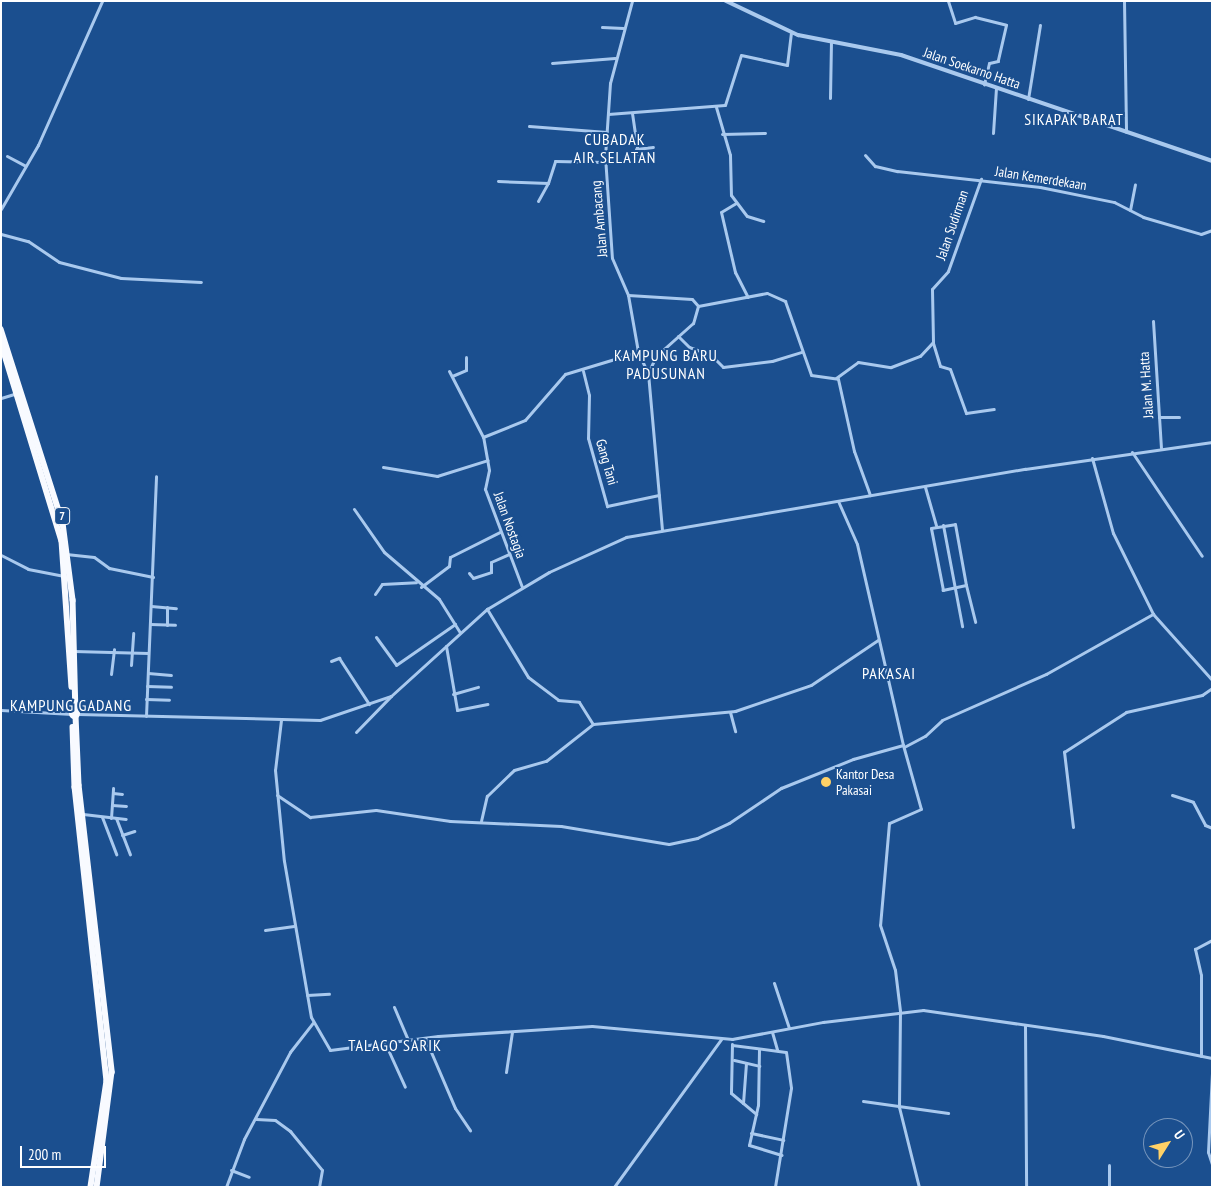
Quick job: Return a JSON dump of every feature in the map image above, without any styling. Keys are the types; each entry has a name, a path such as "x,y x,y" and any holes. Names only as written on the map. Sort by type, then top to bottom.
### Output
{"highway":[{"name":"7","path":"1,329 41,455 66,554 74,651 75,714"},
{"name":"7","path":"2,346 41,455"},
{"name":"7","path":"66,554 65,576 75,714"},
{"path":"75,714 79,801 112,1090 97,1187"},
{"path":"79,801 84,814 107,1088 91,1187"}],"street":[{"path":"1,209 26,166 102,1"},
{"name":"Jalan Ambacang","path":"632,1 615,58 608,114 605,162 612,258 628,295 638,352"},
{"name":"Jalan Soekarno Hatta","path":"726,1 791,33 894,53 1212,160"},
{"path":"948,1 955,23 975,16 1006,25 998,61 989,63 984,84"},
{"path":"1124,1 1126,132"},
{"path":"1028,99 1040,25"},
{"path":"602,27 623,28"},
{"path":"608,114 716,107 728,103 742,54 787,65 791,33"},
{"path":"830,98 831,41"},
{"path":"552,63 615,58"},
{"path":"993,133 996,88"},
{"path":"716,107 734,181 731,195 747,216 762,221"},
{"path":"632,113 638,154"},
{"path":"529,126 607,132"},
{"path":"722,134 765,133"},
{"path":"636,149 653,147"},
{"name":"Jalan Kemerdekaan","path":"866,155 875,166 897,171 981,179 1114,202 1130,210 1201,234 1212,230"},
{"path":"7,156 26,166"},
{"path":"538,202 548,183 555,161 605,162"},
{"name":"Jalan Sudirman","path":"981,179 950,266 932,289 933,342 940,366 950,369 966,413 994,409"},
{"path":"498,181 548,183"},
{"path":"1130,210 1135,184"},
{"path":"736,203 721,214 735,272 748,297"},
{"path":"1,234 28,241 59,262 121,278 201,282"},
{"path":"698,306 770,293 785,301 812,377 836,378 858,362 887,367 908,360 933,342"},
{"path":"628,295 692,299 698,306"},
{"path":"648,373 656,356 695,320 698,306"},
{"name":"Jalan M. Hatta","path":"1153,321 1161,448"},
{"path":"678,336 726,367 802,352"},
{"path":"483,438 520,423 561,376 583,371 638,352 648,373 662,530"},
{"path":"452,376 466,370 466,357"},
{"name":"Jalan Nostagia","path":"449,371 483,438 488,460 485,489 522,587"},
{"name":"Gang Tani","path":"583,371 589,395 588,438 607,506 659,495"},
{"path":"836,378 854,451 870,495"},
{"path":"1,398 18,392"},
{"path":"1159,417 1179,417"},
{"path":"356,732 391,696 460,632 488,609 522,587 612,543 662,530 1092,458 1212,442"},
{"path":"1132,452 1202,556"},
{"path":"1092,458 1113,533 1153,614 1212,680"},
{"path":"383,467 437,476 488,460"},
{"path":"146,716 156,476"},
{"path":"926,487 936,525"},
{"path":"838,501 858,544 903,746 921,809 889,823 880,925 895,970 900,1011 899,1106 920,1187"},
{"path":"354,509 384,552 421,587 439,599 460,632"},
{"path":"966,586 943,590 931,528 936,525 955,524 966,586 975,622"},
{"path":"943,525 962,626"},
{"path":"421,587 450,566 450,557 500,532"},
{"path":"66,554 94,557 109,568 153,577"},
{"path":"469,573 473,578 491,572 491,562 509,554"},
{"path":"1,555 28,569 65,576"},
{"path":"375,594 382,584 416,582"},
{"path":"151,606 176,608"},
{"path":"166,625 168,607"},
{"path":"488,609 528,677 558,700 579,702 593,724"},
{"path":"276,795 310,817 365,809 524,827 561,826 669,844 697,838 729,823 781,788 853,759 903,746 926,736 942,720 1046,674 1153,614"},
{"path":"150,624 175,626"},
{"path":"376,637 396,665 454,624"},
{"path":"131,665 133,633"},
{"path":"481,821 487,796 514,770 546,761 593,724 642,716 662,721 698,711 730,712 811,685 878,640"},
{"path":"446,646 453,694 459,711 486,704"},
{"path":"111,674 114,649"},
{"path":"74,651 114,649 148,653"},
{"path":"331,661 339,658 369,704"},
{"path":"148,673 171,675"},
{"path":"147,686 171,687"},
{"path":"453,694 478,687"},
{"path":"1073,827 1064,752 1103,731 1110,721 1126,712 1202,695 1212,688"},
{"path":"1,710 75,714 320,720 391,696"},
{"path":"146,699 169,700"},
{"path":"730,712 736,731"},
{"path":"282,720 276,795 294,926 313,1023 330,1050 425,1038 626,1026 732,1039 900,1011 940,1010 1212,1058"},
{"path":"113,788 112,804 114,818 130,854"},
{"path":"113,792 122,794"},
{"path":"1172,795 1193,802 1204,825 1212,828"},
{"path":"112,804 126,806"},
{"path":"84,814 126,819"},
{"path":"102,817 116,854"},
{"path":"122,835 134,831"},
{"path":"265,930 294,926"},
{"path":"1201,1056 1201,975 1195,949 1212,940"},
{"path":"774,983 789,1028"},
{"path":"307,996 329,994"},
{"path":"394,1006 408,1040"},
{"path":"226,1187 231,1170 288,1057 313,1023"},
{"path":"1026,1026 1026,1187"},
{"path":"506,1072 512,1032"},
{"path":"772,1032 777,1050"},
{"path":"425,1038 455,1108 470,1130"},
{"path":"614,1187 722,1039"},
{"path":"732,1039 734,1060 731,1093 756,1114"},
{"path":"385,1043 405,1087"},
{"path":"732,1046 786,1052 791,1085 784,1140 775,1187"},
{"path":"759,1050 756,1114 751,1134 751,1148 781,1155"},
{"path":"734,1060 759,1066"},
{"path":"743,1103 746,1063"},
{"path":"1212,1073 1208,1152 1212,1164"},
{"path":"863,1101 948,1114"},
{"path":"255,1120 275,1120 290,1131 322,1170 319,1187"},
{"path":"751,1134 784,1140"},
{"path":"1109,1165 1109,1187"},
{"path":"231,1170 249,1177"}],"place":[{"name":"Kantor Desa Pakasai","path":"826,782"}],"district":[{"name":"SIKAPAK BARAT","path":"1074,119"},
{"name":"CUBADAK AIR SELATAN","path":"615,148"},
{"name":"KAMPUNG BARU PADUSUNAN","path":"666,364"},
{"name":"PAKASAI","path":"889,673"},
{"name":"KAMPUNG GADANG","path":"71,705"},
{"name":"TALAGO SARIK","path":"395,1045"}]}
